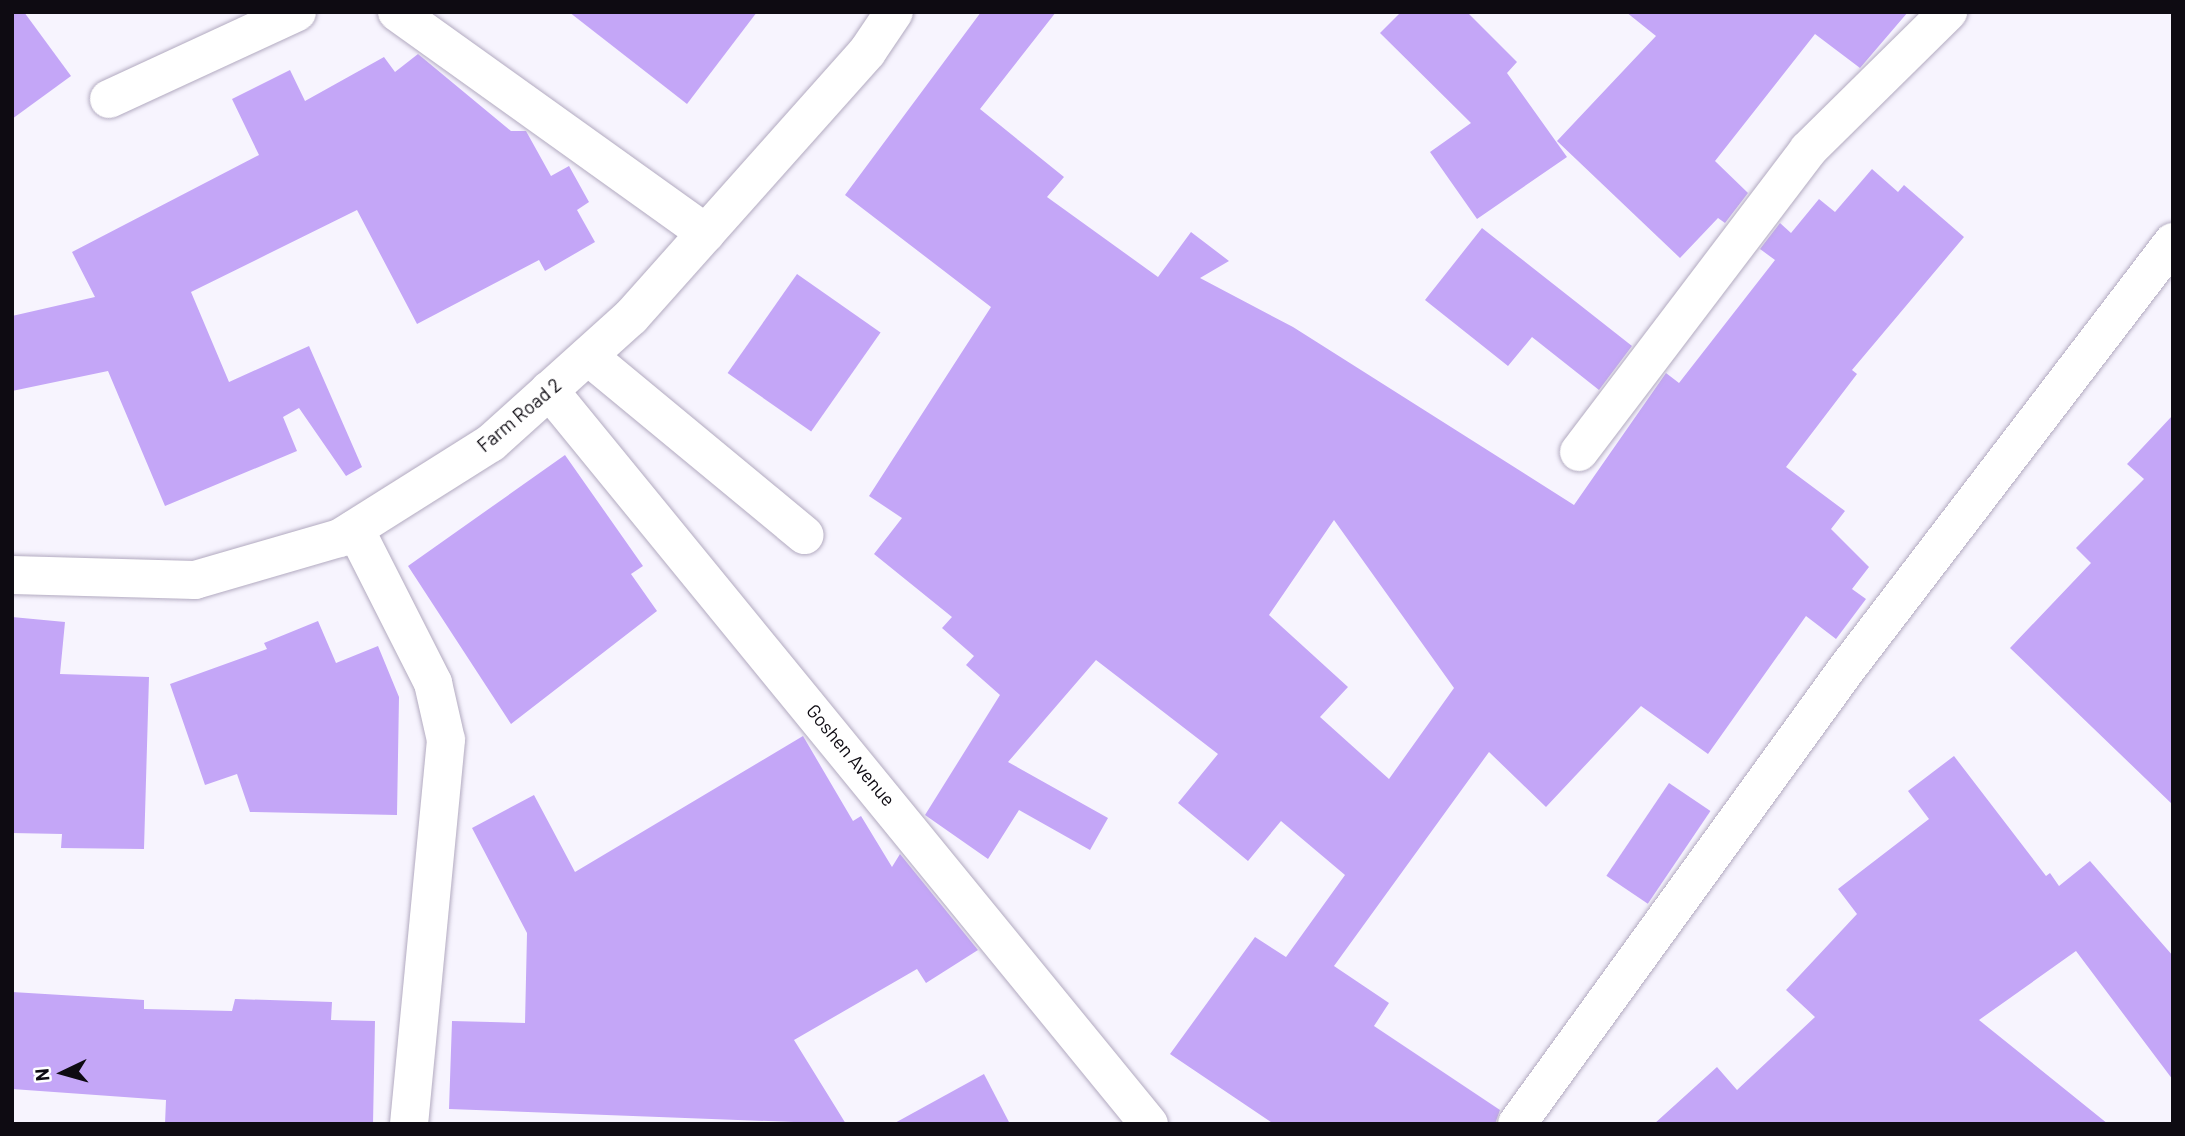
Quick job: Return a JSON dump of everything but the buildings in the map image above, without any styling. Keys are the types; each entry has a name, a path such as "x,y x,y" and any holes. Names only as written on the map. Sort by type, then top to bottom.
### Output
{"street":[{"path":"109,99 297,12"},
{"path":"397,12 706,233"},
{"name":"Farm Road 2","path":"12,575 195,580 355,529 491,443 588,356 706,233 867,52 894,12"},
{"path":"1579,452 1808,150 1948,12"},
{"path":"1517,1124 1845,671 2173,242"},
{"path":"588,356 804,535"},
{"name":"Goshen Avenue","path":"550,390 1149,1124"},
{"path":"355,529 433,684 446,740 409,1124"}]}
